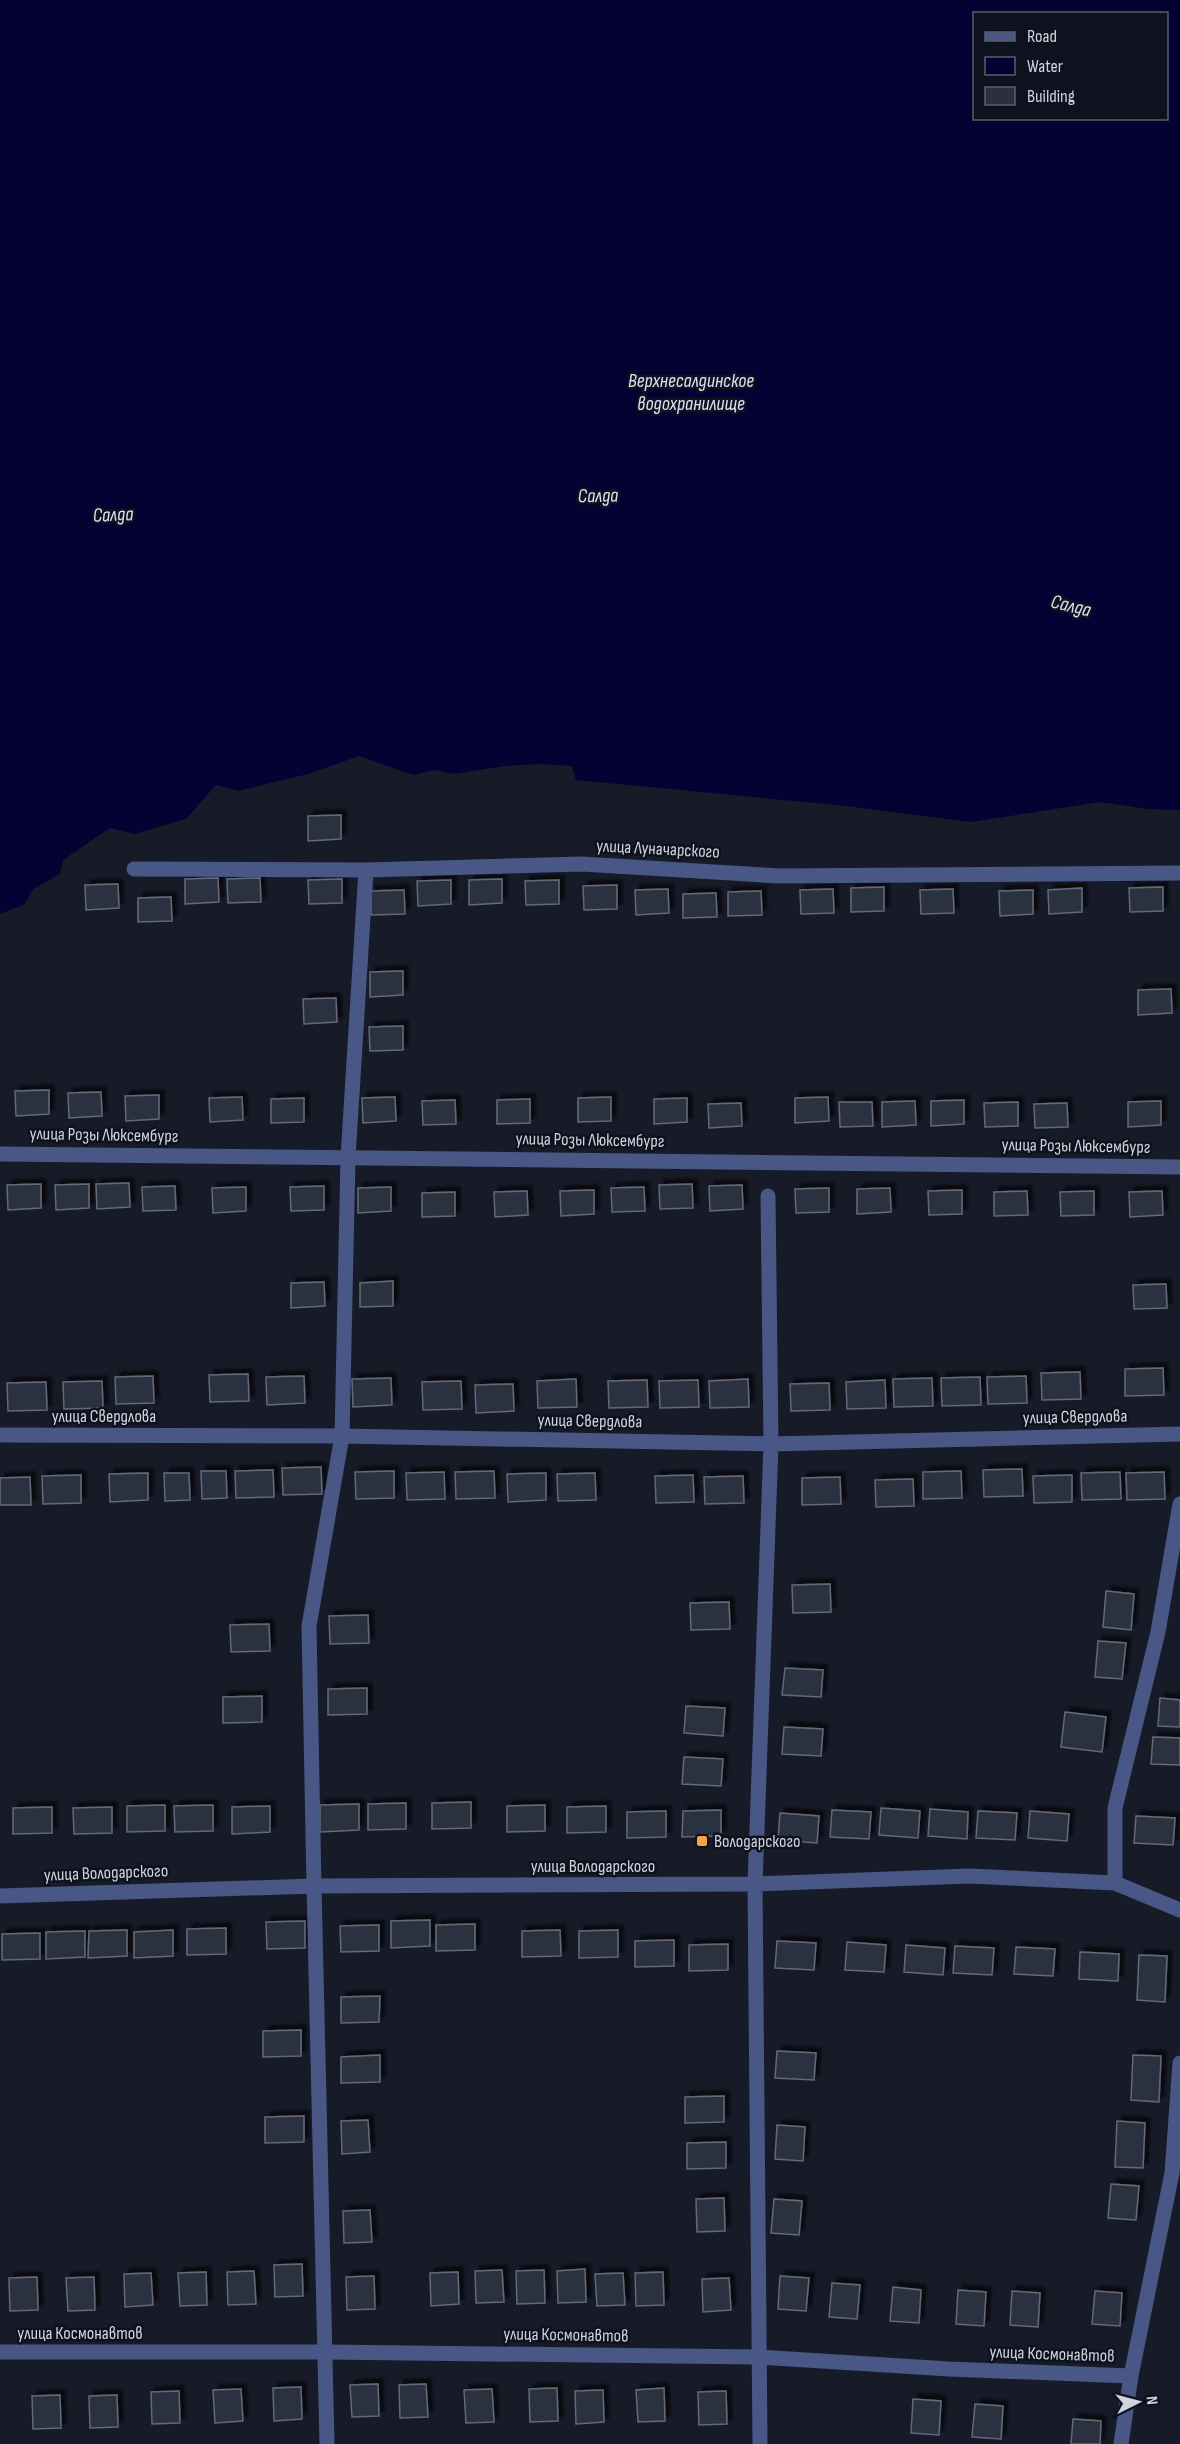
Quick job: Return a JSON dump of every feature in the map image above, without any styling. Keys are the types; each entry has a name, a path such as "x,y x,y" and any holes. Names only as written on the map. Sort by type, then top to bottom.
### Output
{"street":[{"name":"улица Луначарского","path":"134,869 366,870 582,864 780,876 1180,873"},
{"path":"327,2444 309,1626 342,1436 348,1158 366,870"},
{"name":"улица Розы Люксембург","path":"0,1154 1180,1167"},
{"path":"760,2444 755,1884 771,1444 768,1196"},
{"name":"улица Свердлова","path":"0,1435 342,1436 771,1444 1180,1434"},
{"path":"1115,1883 1114,1808 1158,1632 1180,1504"},
{"name":"улица Володарского","path":"0,1896 314,1886 755,1884 969,1876 1115,1883 1180,1910"},
{"path":"1121,2444 1131,2376 1172,2173 1180,2063"},
{"name":"улица Космонавтов","path":"0,2352 326,2352 758,2357 950,2369 1131,2376"}],"water":[{"name":"Верхнесалдинское водохранилище","path":"0,0 1180,0 1180,810 1147,809 1100,802 971,822 846,806 576,780 572,766 541,764 505,766 453,774 435,770 413,775 359,756 308,774 238,791 216,785 186,819 134,834 110,828 63,860 60,874 33,889 25,904 0,914"}],"building":[{"path":"341,815 341,839 308,841 308,816"},
{"path":"218,878 219,902 185,904 185,879"},
{"path":"260,878 261,902 228,903 227,879"},
{"path":"342,879 342,903 309,904 308,880"},
{"path":"502,879 502,903 469,905 469,880"},
{"path":"451,880 451,904 418,906 417,881"},
{"path":"559,880 559,904 526,905 525,881"},
{"path":"118,884 119,908 86,910 85,885"},
{"path":"617,885 617,909 584,910 583,886"},
{"path":"884,887 884,911 851,912 851,888"},
{"path":"1163,887 1163,911 1130,912 1129,888"},
{"path":"1082,888 1082,912 1049,914 1048,890"},
{"path":"668,889 669,913 636,915 635,890"},
{"path":"833,889 834,913 801,914 800,890"},
{"path":"953,889 954,913 921,914 920,890"},
{"path":"404,890 405,914 371,915 371,891"},
{"path":"1033,890 1033,914 1000,916 999,891"},
{"path":"761,891 762,915 728,916 728,892"},
{"path":"716,893 717,917 683,918 683,894"},
{"path":"171,897 172,921 138,922 138,898"},
{"path":"403,971 403,995 370,997 370,972"},
{"path":"1171,989 1172,1013 1138,1015 1138,990"},
{"path":"336,998 337,1022 304,1024 303,999"},
{"path":"403,1026 403,1050 370,1051 369,1027"},
{"path":"49,1090 49,1114 16,1116 15,1091"},
{"path":"101,1092 102,1116 69,1118 68,1093"},
{"path":"159,1095 159,1119 126,1121 125,1096"},
{"path":"242,1097 243,1120 210,1122 209,1098"},
{"path":"395,1097 396,1121 363,1123 362,1098"},
{"path":"611,1097 611,1121 578,1122 578,1098"},
{"path":"828,1097 829,1121 795,1123 795,1098"},
{"path":"304,1098 304,1122 271,1123 271,1099"},
{"path":"687,1098 687,1122 654,1124 654,1099"},
{"path":"530,1099 530,1123 497,1124 497,1100"},
{"path":"455,1100 456,1124 423,1125 422,1101"},
{"path":"964,1100 964,1124 931,1126 931,1101"},
{"path":"915,1101 916,1125 882,1127 882,1102"},
{"path":"1161,1101 1161,1125 1128,1127 1128,1102"},
{"path":"839,1102 872,1102 873,1126 840,1127"},
{"path":"1018,1102 1018,1126 985,1127 984,1103"},
{"path":"741,1103 742,1126 709,1128 708,1104"},
{"path":"1067,1103 1068,1127 1035,1128 1034,1104"},
{"path":"129,1183 130,1207 97,1209 96,1184"},
{"path":"41,1184 41,1208 8,1210 7,1185"},
{"path":"89,1184 89,1208 56,1210 55,1185"},
{"path":"692,1184 693,1208 660,1209 659,1185"},
{"path":"742,1185 743,1209 710,1211 709,1186"},
{"path":"175,1186 176,1210 143,1211 142,1187"},
{"path":"324,1186 324,1210 291,1211 290,1187"},
{"path":"246,1187 246,1211 213,1213 212,1188"},
{"path":"391,1187 391,1211 358,1213 358,1188"},
{"path":"644,1187 645,1211 612,1212 611,1188"},
{"path":"829,1188 829,1212 796,1213 795,1189"},
{"path":"890,1188 891,1212 857,1214 857,1189"},
{"path":"594,1190 594,1214 561,1216 560,1191"},
{"path":"962,1190 962,1214 929,1215 928,1191"},
{"path":"527,1191 528,1215 495,1217 494,1192"},
{"path":"1027,1191 1028,1215 994,1216 994,1192"},
{"path":"1094,1191 1094,1215 1061,1216 1060,1192"},
{"path":"1162,1191 1163,1215 1130,1217 1129,1192"},
{"path":"455,1192 455,1216 422,1217 422,1193"},
{"path":"393,1281 393,1306 360,1307 360,1283"},
{"path":"324,1282 325,1306 291,1308 291,1283"},
{"path":"1166,1284 1167,1308 1134,1309 1133,1285"},
{"path":"1163,1368 1164,1395 1125,1396 1125,1369"},
{"path":"1080,1372 1081,1399 1042,1400 1041,1373"},
{"path":"248,1374 249,1401 210,1402 209,1375"},
{"path":"153,1376 154,1403 116,1404 115,1377"},
{"path":"304,1376 305,1403 267,1405 266,1377"},
{"path":"1026,1376 1027,1403 988,1404 987,1377"},
{"path":"980,1377 981,1405 942,1406 941,1378"},
{"path":"391,1378 392,1405 353,1407 352,1379"},
{"path":"932,1378 933,1406 894,1407 893,1379"},
{"path":"576,1379 577,1407 538,1408 537,1381"},
{"path":"748,1379 749,1407 710,1408 709,1381"},
{"path":"647,1380 648,1407 609,1408 608,1381"},
{"path":"698,1380 699,1407 660,1408 659,1381"},
{"path":"885,1380 886,1408 847,1409 846,1382"},
{"path":"102,1381 103,1408 64,1409 63,1382"},
{"path":"461,1381 462,1409 423,1410 422,1382"},
{"path":"46,1382 47,1410 8,1411 7,1383"},
{"path":"829,1383 830,1410 791,1411 790,1384"},
{"path":"513,1384 514,1411 476,1413 475,1385"},
{"path":"321,1467 322,1494 283,1495 282,1468"},
{"path":"1022,1469 1023,1496 984,1497 983,1470"},
{"path":"273,1470 274,1497 236,1498 235,1471"},
{"path":"201,1471 226,1471 227,1498 202,1499"},
{"path":"394,1471 394,1498 356,1499 355,1472"},
{"path":"494,1471 495,1498 456,1499 455,1472"},
{"path":"961,1471 962,1498 923,1499 923,1472"},
{"path":"444,1472 445,1499 407,1500 406,1473"},
{"path":"1120,1472 1121,1499 1082,1500 1081,1473"},
{"path":"1164,1472 1165,1499 1127,1500 1126,1473"},
{"path":"148,1473 148,1500 110,1502 109,1474"},
{"path":"164,1473 189,1473 190,1500 165,1501"},
{"path":"546,1473 546,1500 508,1502 507,1474"},
{"path":"595,1473 596,1500 558,1501 557,1474"},
{"path":"81,1475 81,1503 43,1504 42,1476"},
{"path":"693,1475 694,1502 656,1503 655,1476"},
{"path":"1072,1475 1072,1502 1034,1503 1033,1476"},
{"path":"743,1476 744,1503 705,1504 704,1477"},
{"path":"30,1477 31,1505 0,1505 0,1478"},
{"path":"840,1477 841,1504 802,1505 802,1478"},
{"path":"913,1479 914,1506 876,1507 875,1480"},
{"path":"830,1584 831,1612 793,1613 792,1585"},
{"path":"1106,1591 1134,1594 1131,1630 1103,1627"},
{"path":"729,1602 730,1629 691,1630 690,1603"},
{"path":"368,1615 369,1643 330,1644 329,1616"},
{"path":"269,1624 270,1651 231,1652 230,1625"},
{"path":"1098,1641 1126,1643 1122,1679 1095,1677"},
{"path":"785,1668 823,1670 821,1697 782,1695"},
{"path":"367,1688 367,1714 328,1715 328,1689"},
{"path":"262,1696 262,1722 223,1723 223,1697"},
{"path":"1160,1698 1180,1700 1180,1727 1158,1726"},
{"path":"686,1706 725,1708 723,1736 684,1733"},
{"path":"1065,1712 1106,1717 1102,1752 1061,1747"},
{"path":"784,1727 823,1729 821,1756 782,1754"},
{"path":"1153,1737 1180,1738 1180,1765 1151,1764"},
{"path":"684,1757 723,1759 721,1786 682,1784"},
{"path":"471,1802 471,1828 432,1829 432,1803"},
{"path":"406,1803 406,1829 368,1830 368,1804"},
{"path":"359,1804 359,1830 320,1832 320,1805"},
{"path":"165,1805 165,1831 127,1832 127,1806"},
{"path":"213,1805 213,1831 175,1832 174,1806"},
{"path":"545,1805 545,1831 507,1832 507,1806"},
{"path":"270,1806 270,1832 232,1834 232,1807"},
{"path":"606,1806 606,1832 567,1833 567,1807"},
{"path":"52,1807 52,1833 13,1834 13,1808"},
{"path":"112,1807 112,1833 74,1834 73,1808"},
{"path":"881,1808 920,1811 918,1838 879,1835"},
{"path":"930,1809 968,1812 967,1839 928,1836"},
{"path":"721,1810 721,1836 682,1837 683,1811"},
{"path":"832,1810 871,1812 869,1839 830,1837"},
{"path":"666,1811 666,1837 627,1838 627,1812"},
{"path":"978,1811 1017,1813 1015,1840 976,1838"},
{"path":"1030,1811 1069,1814 1067,1841 1028,1838"},
{"path":"780,1813 819,1816 817,1843 778,1840"},
{"path":"1136,1816 1175,1818 1173,1845 1134,1843"},
{"path":"430,1920 430,1946 391,1948 391,1921"},
{"path":"305,1921 305,1948 267,1949 266,1922"},
{"path":"475,1924 475,1950 436,1951 436,1925"},
{"path":"379,1925 379,1951 341,1952 340,1926"},
{"path":"226,1928 226,1954 187,1955 187,1929"},
{"path":"127,1930 127,1956 88,1958 89,1931"},
{"path":"173,1930 173,1956 134,1958 134,1932"},
{"path":"560,1930 561,1956 522,1957 522,1931"},
{"path":"618,1930 618,1957 579,1958 579,1931"},
{"path":"85,1931 85,1957 46,1959 46,1932"},
{"path":"40,1933 40,1959 2,1960 2,1934"},
{"path":"674,1940 674,1966 635,1967 635,1941"},
{"path":"777,1941 816,1943 814,1970 775,1968"},
{"path":"847,1942 886,1945 884,1972 845,1970"},
{"path":"728,1944 728,1970 689,1971 689,1945"},
{"path":"906,1945 945,1948 943,1975 904,1972"},
{"path":"955,1946 994,1948 992,1975 953,1973"},
{"path":"1016,1947 1055,1949 1053,1976 1014,1974"},
{"path":"1080,1952 1119,1954 1118,1981 1079,1979"},
{"path":"1139,1955 1167,1956 1165,2002 1137,2000"},
{"path":"380,1996 379,2022 341,2023 341,1997"},
{"path":"301,2030 301,2056 263,2057 263,2031"},
{"path":"777,2051 816,2053 814,2080 775,2078"},
{"path":"380,2055 380,2082 341,2083 341,2057"},
{"path":"1133,2055 1161,2056 1159,2102 1131,2100"},
{"path":"724,2096 724,2122 685,2123 685,2097"},
{"path":"304,2116 304,2142 265,2143 265,2117"},
{"path":"368,2120 370,2152 342,2154 341,2121"},
{"path":"1117,2121 1145,2123 1143,2168 1115,2167"},
{"path":"777,2125 805,2127 803,2161 775,2159"},
{"path":"726,2142 726,2168 687,2169 687,2143"},
{"path":"1111,2184 1139,2186 1136,2220 1108,2218"},
{"path":"724,2198 725,2231 697,2232 696,2199"},
{"path":"774,2199 802,2201 799,2235 771,2233"},
{"path":"370,2210 372,2242 344,2243 343,2211"},
{"path":"302,2264 303,2296 275,2297 274,2265"},
{"path":"585,2269 586,2302 558,2303 557,2271"},
{"path":"502,2270 504,2302 476,2303 475,2271"},
{"path":"544,2270 545,2303 517,2304 516,2271"},
{"path":"254,2271 256,2304 228,2305 227,2272"},
{"path":"206,2272 207,2305 180,2306 178,2273"},
{"path":"458,2272 459,2304 431,2306 430,2273"},
{"path":"663,2272 664,2305 636,2306 635,2273"},
{"path":"151,2273 153,2305 125,2307 124,2274"},
{"path":"623,2273 625,2305 597,2306 595,2274"},
{"path":"374,2276 375,2309 347,2310 346,2277"},
{"path":"780,2276 809,2278 806,2311 778,2309"},
{"path":"37,2277 38,2310 10,2311 9,2278"},
{"path":"94,2277 95,2310 68,2311 66,2278"},
{"path":"729,2278 731,2310 703,2312 702,2279"},
{"path":"832,2283 860,2285 857,2319 829,2317"},
{"path":"893,2287 921,2290 919,2323 890,2321"},
{"path":"958,2290 986,2292 984,2326 956,2324"},
{"path":"1012,2291 1040,2293 1038,2327 1010,2325"},
{"path":"1095,2291 1122,2293 1120,2326 1092,2324"},
{"path":"378,2384 379,2416 352,2417 350,2385"},
{"path":"426,2384 428,2417 400,2418 399,2385"},
{"path":"301,2387 302,2419 274,2421 273,2388"},
{"path":"557,2388 558,2421 530,2422 529,2389"},
{"path":"664,2388 665,2421 638,2422 636,2390"},
{"path":"241,2389 243,2421 215,2423 213,2390"},
{"path":"492,2389 494,2422 466,2423 464,2390"},
{"path":"603,2390 604,2422 576,2424 575,2391"},
{"path":"179,2391 180,2423 152,2424 151,2392"},
{"path":"726,2391 727,2424 699,2425 698,2392"},
{"path":"60,2395 61,2428 33,2429 32,2396"},
{"path":"117,2395 118,2427 90,2428 89,2396"},
{"path":"913,2399 941,2401 939,2435 911,2433"},
{"path":"975,2404 1003,2406 1001,2439 972,2437"},
{"path":"1073,2419 1101,2421 1100,2444 1071,2444"}],"place":[{"name":"Володарского","path":"702,1841"}],"water label":[{"name":"Салда","path":"598,496"},
{"name":"Салда","path":"113,515"},
{"name":"Салда","path":"1071,606"}]}
